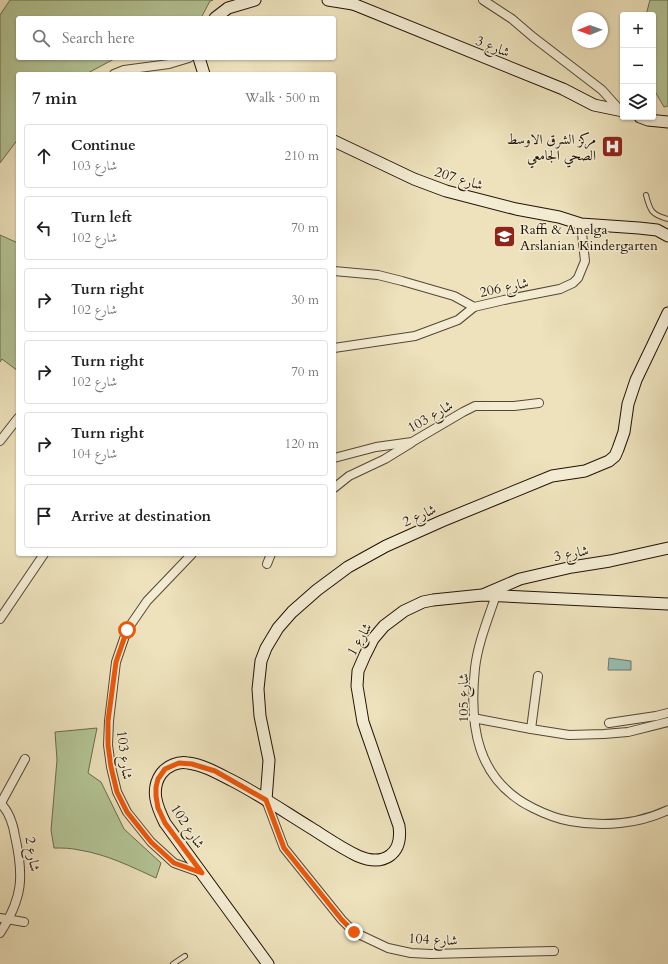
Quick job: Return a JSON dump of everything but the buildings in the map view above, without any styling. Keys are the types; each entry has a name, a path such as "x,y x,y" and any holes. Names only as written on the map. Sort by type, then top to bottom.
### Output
{"street":[{"path":"218,16 228,8 255,0"},
{"path":"328,0 351,2"},
{"path":"483,0 512,20 596,86 620,109"},
{"name":"شارع 3","path":"351,2 563,89 594,105 620,110"},
{"path":"119,72 169,64 182,60"},
{"path":"200,60 203,72"},
{"path":"656,117 668,116"},
{"path":"656,120 668,122"},
{"name":"شارع 207","path":"336,142 414,179 446,191 516,209 559,217 581,224"},
{"path":"581,224 645,228 657,230 668,236"},
{"name":"شارع 206","path":"336,270 378,275 402,281 454,296 474,307 560,290 573,283 578,278 584,261 581,224"},
{"path":"336,348 415,336 458,320 474,307"},
{"name":"شارع 2","path":"266,800 269,760 260,716 258,689 261,661 266,648 278,628 292,612 317,590 348,567 386,546 442,521 552,476 585,471 609,461 615,456 620,444 624,432 628,404 636,380 668,313"},
{"name":"شارع 103","path":"336,457 376,447 412,442 469,408 479,406 514,406 538,403"},
{"path":"0,441 16,421"},
{"path":"336,486 349,476 386,459 412,442"},
{"name":"شارع 3","path":"482,595 520,579 668,548"},
{"path":"0,619 43,556"},
{"name":"شارع 103","path":"190,556 147,602 127,630 116,662 108,721 108,745 117,792 127,812 151,842 174,863 202,873"},
{"path":"267,564 270,556"},
{"name":"شارع 1","path":"266,800 338,846 360,857 376,860 387,858 396,851 400,833 399,826 363,722 357,686 358,671 373,639 384,626 404,610 432,600 482,595 668,604"},
{"name":"شارع 105","path":"496,595 482,639 475,668 473,718 480,748 492,775 513,797 542,812 562,820 602,824 650,818 668,810"},
{"path":"531,729 538,676"},
{"path":"609,723 668,713"},
{"path":"473,718 569,735 628,732 668,722"},
{"path":"1,803 25,758"},
{"name":"شارع 102","path":"266,800 215,771 184,762 172,765 165,769 158,779 156,787 158,808 165,823 268,964"},
{"name":"شارع 104","path":"266,800 284,848 342,920 354,932 388,948 411,953 451,954 554,951"},
{"name":"شارع 2","path":"0,933 9,919 18,897 21,882 21,867 13,826 1,803"},
{"path":"0,918 24,922"}],"lane":[{"path":"646,195 649,206 656,216 668,220"},
{"path":"173,964 185,956"}],"green space":[{"path":"10,0 213,0 210,1 202,16 16,16 16,60 112,60 90,72 16,72 16,142 0,163 0,15"},
{"path":"650,0 668,0 668,106 664,107 656,93 656,12 647,12"},
{"path":"0,235 16,242 16,370 2,359 0,362"},
{"path":"97,728 88,773 101,782 124,829 161,863 156,878 119,861 89,852 54,848 51,830 57,760 55,732"}],"water":[{"path":"609,658 631,661 631,670 608,670"}],"place":[{"name":"مركز الشرق الاوسط الصحي الجامعي","path":"612,147"},
{"name":"Raffi & Anelga Arslanian Kindergarten","path":"504,237"}],"route":[{"path":"127,630 116,662 108,721 108,745 111,767 117,792 127,812 151,842 174,863 202,873 165,823 158,808 156,787 158,779 165,769 179,763 184,762 215,771 266,800 284,848 342,920 354,932"}]}
